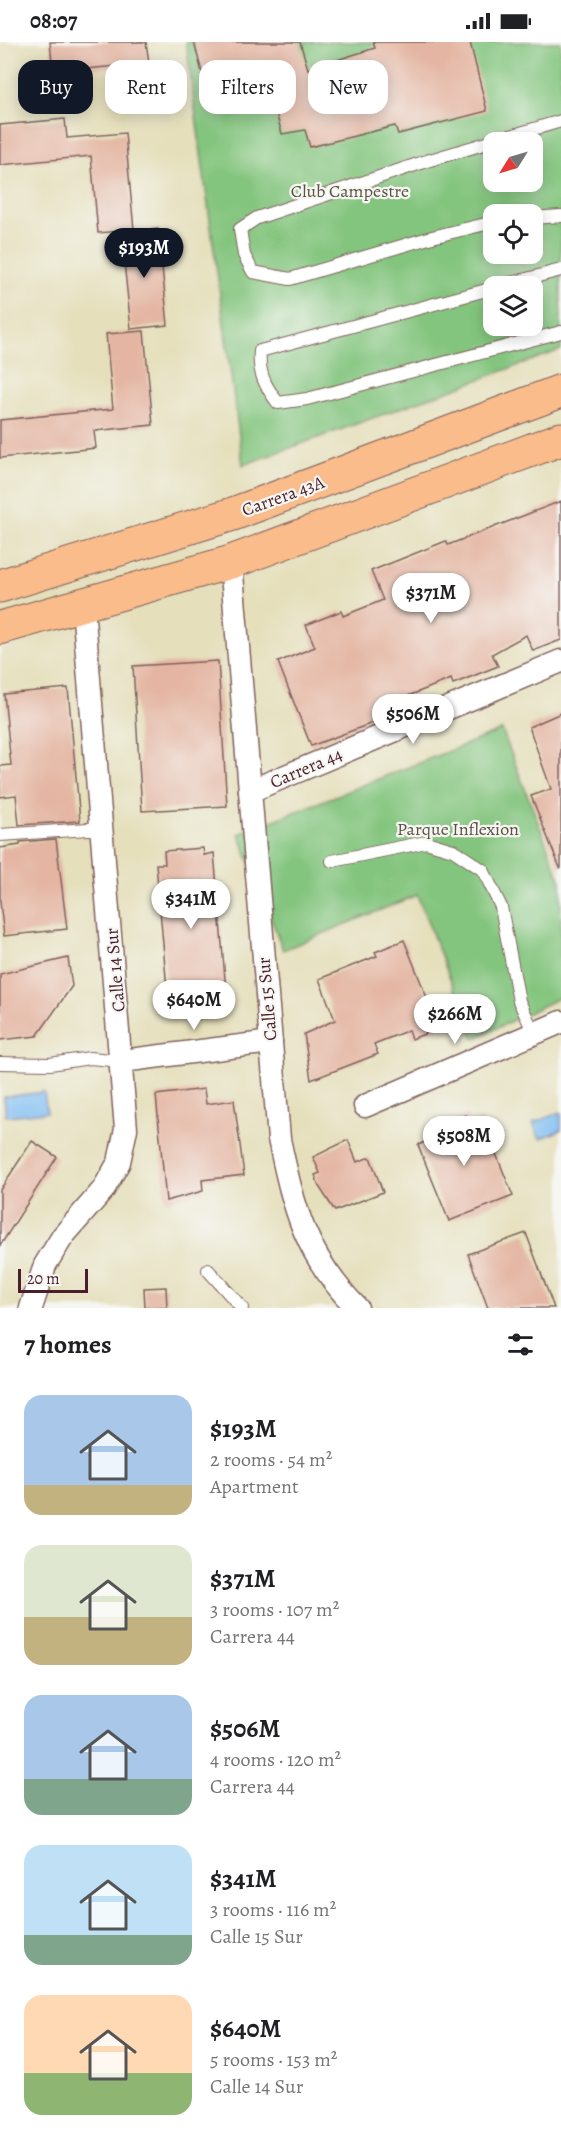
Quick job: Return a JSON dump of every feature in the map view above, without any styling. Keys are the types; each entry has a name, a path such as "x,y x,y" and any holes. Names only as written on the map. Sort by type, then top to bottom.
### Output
{"main road":[{"name":"Carrera 43A","path":"0,586 233,514 561,392"},
{"path":"0,628 231,562 556,438"}],"street":[{"name":"Calle 15 Sur","path":"231,562 279,1139 291,1196 310,1248 337,1288 357,1308"},
{"name":"Calle 14 Sur","path":"31,1308 45,1264 63,1236 103,1190 119,1162 126,1130 83,606"},
{"name":"Carrera 44","path":"250,791 561,661"},
{"path":"364,1106 561,1022"},
{"path":"122,1060 271,1042"}],"lane":[{"path":"483,225 432,237 290,279 253,272 244,255 240,229 257,218 430,160 561,121"},
{"path":"543,217 561,216"},
{"path":"538,276 561,270"},
{"path":"483,291 260,351 258,368 278,403 307,399 561,332"},
{"path":"0,835 103,828"},
{"path":"332,861 426,842 453,849 483,870 501,907 519,1000 534,1034"},
{"path":"0,1063 50,1064 90,1058 122,1060"},
{"path":"208,1270 242,1308"}],"green space":[{"name":"Club Campestre","path":"186,42 561,42 561,350 243,465"},
{"name":"Parque Inflexion","path":"502,730 561,881 561,997 474,1039 417,895 283,950 239,834"}],"water":[{"path":"44,1092 47,1112 6,1116 4,1097"},
{"path":"561,1112 561,1130 540,1139 533,1123"}],"building":[{"path":"50,42 146,42 149,60 105,60 105,67 93,68 93,60 52,60"},
{"path":"194,42 300,42 308,69 308,114 388,114 388,60 337,60 375,48 373,42 470,42 487,111 398,134 395,126 310,147 305,130 282,134 276,114 296,114 296,60 199,61"},
{"path":"65,119 67,138 125,133 134,230 98,233 91,156 0,165 0,125"},
{"path":"158,229 168,325 131,329 121,233"},
{"path":"144,331 153,425 94,431 96,448 0,458 0,420 113,409 106,334"},
{"path":"561,501 561,640 533,651 526,635 492,654 498,666 453,684 451,679 403,698 405,702 380,713 383,719 311,746 278,662 315,647 306,625 341,611 343,616 383,600 371,571 446,541 448,545"},
{"path":"218,661 227,806 142,811 133,666"},
{"path":"68,688 80,821 19,825 16,795 0,797 0,766 11,765 4,694"},
{"path":"561,713 560,868 531,796 551,789 529,727"},
{"path":"56,839 67,929 4,936 0,902 0,848 20,845 20,842"},
{"path":"203,848 204,855 214,853 227,1002 217,1002 218,1008 177,1011 177,1000 168,1001 156,864 165,864 164,851"},
{"path":"404,940 439,1028 412,1039 409,1030 374,1044 378,1054 311,1080 304,1034 335,1020 319,979 377,956 375,952"},
{"path":"68,958 72,986 37,1036 0,1040 0,974"},
{"path":"204,1089 206,1104 234,1100 244,1175 202,1180 203,1191 166,1201 156,1095"},
{"path":"466,1115 470,1124 482,1119 513,1196 449,1221 418,1145 432,1139 428,1131"},
{"path":"348,1140 357,1162 370,1157 383,1192 335,1211 318,1185 315,1175 320,1173 313,1157"},
{"path":"32,1141 57,1157 0,1246 0,1190"},
{"path":"526,1233 554,1308 488,1308 468,1254"},
{"path":"166,1287 167,1308 145,1308 144,1288"}]}
